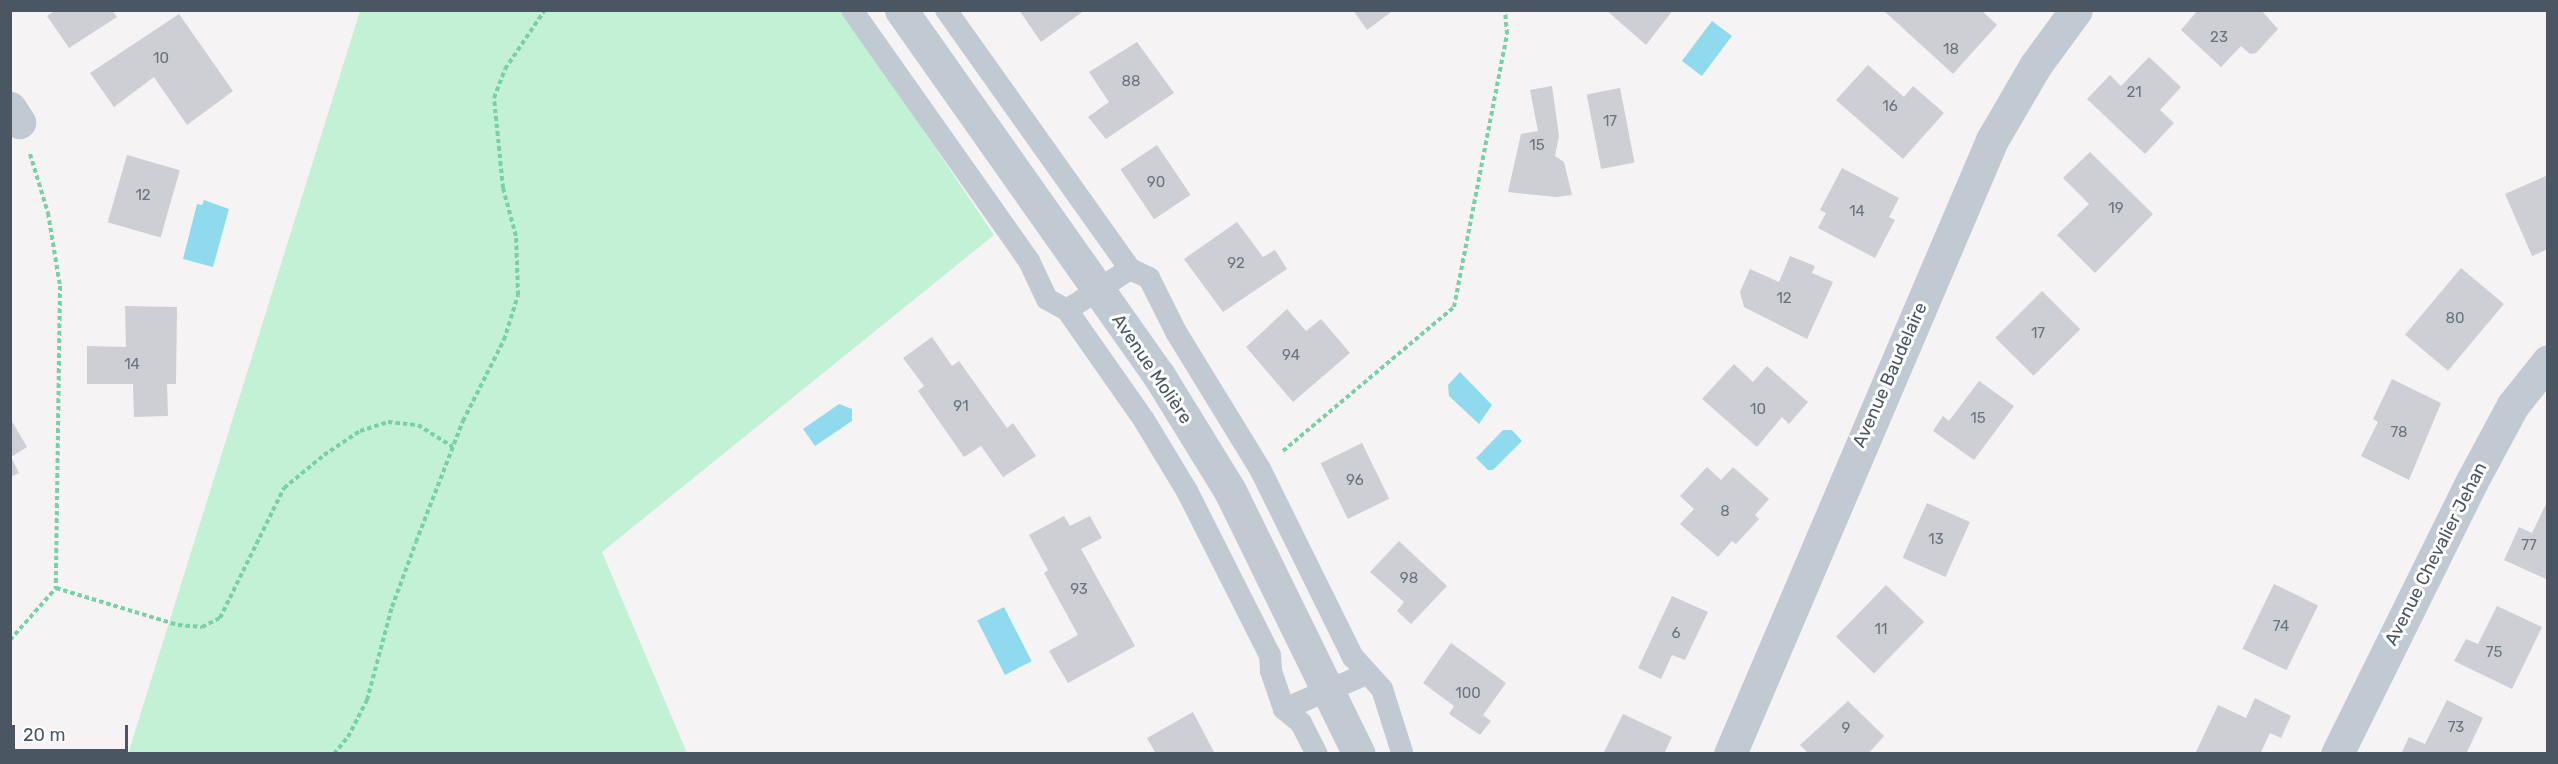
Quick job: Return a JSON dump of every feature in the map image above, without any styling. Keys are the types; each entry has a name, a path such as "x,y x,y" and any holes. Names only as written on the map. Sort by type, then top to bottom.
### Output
{"street":[{"name":"Avenue Molière","path":"900,10 1158,374 1230,491 1359,753"},
{"name":"Avenue Baudelaire","path":"1730,753 1992,140 2035,66 2076,10"},
{"name":"Avenue Chevalier Jehan","path":"2337,753 2477,472 2513,405 2547,361"}],"lane":[{"path":"852,10 1029,261 1047,299 1067,310 1144,420 1187,491 1270,654 1271,671 1284,709 1300,723 1317,753"},
{"path":"946,10 1130,269 1149,278 1164,312 1260,469 1353,657 1382,689 1402,752"},
{"path":"1067,310 1130,269"},
{"path":"1284,709 1367,674"}],"path":[{"path":"334,753 348,737 367,700 392,608 453,447 504,340 518,295 516,236 503,188 494,98 504,69 545,10"},
{"path":"1260,469 1454,307 1507,34 1505,10"},
{"path":"10,640 56,588 60,286 48,213 15,115"},
{"path":"56,588 178,625 202,627 220,618 284,488 324,455 360,431 388,422 418,426 453,447"}],"green space":[{"path":"360,11 843,11 994,235 602,552 687,753 128,754"}],"water":[{"path":"1712,21 1732,36 1702,76 1682,61"},
{"path":"204,200 229,209 213,267 183,259 197,204 202,205"},
{"path":"1460,372 1492,405 1479,424 1449,396 1448,385"},
{"path":"839,404 852,409 852,421 815,446 803,429"},
{"path":"1503,430 1512,430 1522,441 1493,470 1488,470 1476,458"},
{"path":"1004,607 1032,661 1005,675 977,621"}],"building":[{"path":"56,10 112,10 117,17 69,48 47,16"},
{"path":"1019,10 1085,10 1041,42"},
{"path":"1353,10 1394,10 1367,30"},
{"path":"1606,10 1673,10 1646,45"},
{"path":"1883,10 1981,10 1997,25 1953,74"},
{"path":"2198,10 2261,10 2278,29 2256,53 2250,54 2241,46 2221,67 2181,30"},
{"path":"179,14 233,91 187,125 154,77 114,107 90,73"},
{"path":"1137,42 1174,93 1106,139 1088,117 1109,102 1089,72"},
{"path":"2149,57 2181,87 2160,110 2174,123 2145,154 2087,99 2110,75 2121,86"},
{"path":"1868,65 1904,97 1913,86 1944,113 1903,159 1836,100"},
{"path":"1552,86 1559,136 1555,156 1564,162 1572,195 1556,197 1508,192 1521,134 1538,131 1530,90"},
{"path":"1620,88 1635,163 1601,169 1587,94"},
{"path":"1157,145 1191,195 1154,219 1121,170"},
{"path":"2090,152 2153,214 2095,273 2057,235 2089,204 2063,178"},
{"path":"127,155 180,170 161,237 108,222"},
{"path":"1842,168 1899,198 1889,217 1895,220 1875,258 1818,228 1826,213 1820,210"},
{"path":"2548,175 2548,249 2532,256 2505,194"},
{"path":"1237,222 1263,257 1275,250 1287,269 1223,312 1184,259"},
{"path":"1790,256 1815,266 1812,273 1833,282 1807,339 1744,307 1740,292 1750,269 1779,282"},
{"path":"2461,268 2504,304 2448,371 2405,335"},
{"path":"2042,291 2080,329 2034,376 1995,338"},
{"path":"125,306 177,307 176,384 167,384 168,416 134,417 133,384 87,384 87,346 126,347"},
{"path":"1287,309 1306,331 1321,319 1350,353 1293,402 1246,347"},
{"path":"932,337 952,366 959,361 1007,428 1013,423 1036,456 1003,477 981,446 964,457 918,391 924,386 903,358"},
{"path":"1734,364 1753,382 1767,366 1808,402 1789,424 1782,417 1757,447 1702,399"},
{"path":"2392,379 2441,403 2409,480 2361,456 2378,422 2373,419"},
{"path":"1979,381 2014,406 1974,460 1933,431 1943,416 1949,421"},
{"path":"10,418 27,447 11,457 19,473 10,477"},
{"path":"1362,443 1389,499 1348,519 1321,463"},
{"path":"1707,467 1721,480 1733,467 1769,499 1755,515 1759,519 1736,544 1732,541 1718,557 1680,524 1694,509 1680,496"},
{"path":"2548,500 2548,580 2504,560 2519,527 2532,533"},
{"path":"1927,503 1970,522 1946,577 1903,558"},
{"path":"1064,516 1070,526 1090,516 1102,538 1081,549 1135,646 1068,683 1049,651 1078,635 1044,573 1048,570 1029,535"},
{"path":"1399,541 1447,586 1411,624 1397,611 1404,602 1370,572"},
{"path":"2274,584 2318,605 2286,670 2242,649"},
{"path":"1886,585 1924,622 1874,674 1836,637"},
{"path":"1672,596 1708,612 1685,660 1672,655 1661,679 1638,668"},
{"path":"2497,606 2542,627 2512,689 2454,661 2466,639 2478,644"},
{"path":"1451,643 1506,683 1483,715 1491,721 1480,735 1449,714 1454,706 1423,683"},
{"path":"2255,698 2291,716 2281,738 2270,733 2260,754 2195,754 2218,705 2246,718"},
{"path":"2447,700 2483,718 2466,754 2401,754 2409,737 2425,744"},
{"path":"1848,701 1884,736 1868,754 1809,754 1800,745"},
{"path":"1193,712 1215,754 1156,754 1147,738"},
{"path":"1623,714 1672,737 1664,754 1603,754"}]}
